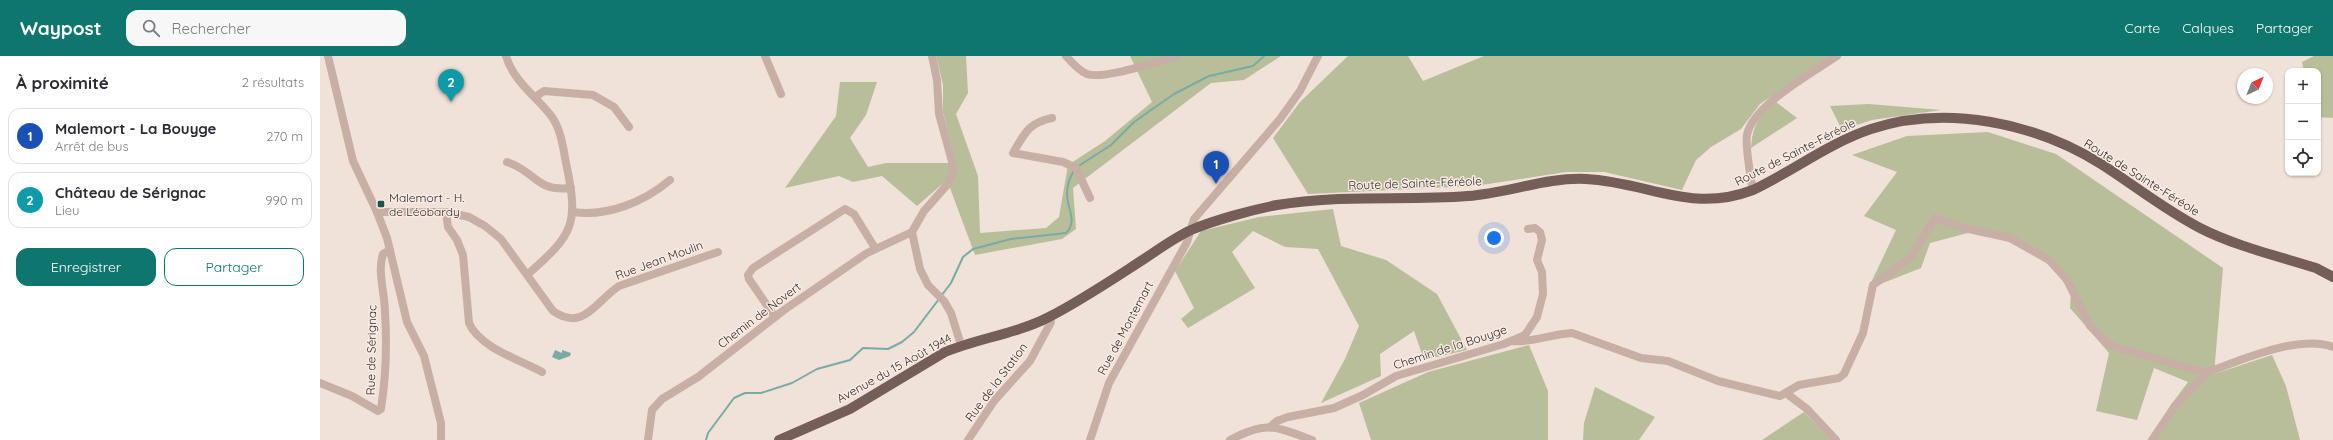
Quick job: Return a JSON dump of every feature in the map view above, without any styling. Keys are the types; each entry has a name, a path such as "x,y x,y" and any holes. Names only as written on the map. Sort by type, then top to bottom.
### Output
{"main road":[{"name":"Route de Sainte-Féréole","path":"1190,231 1277,205 1343,199 1469,196 1568,179 1606,181 1675,197 1699,200 1736,196 1753,190 1836,145 1870,129 1894,122 1918,120 1978,120 2034,132 2069,147 2100,164 2176,215 2201,228 2316,268 2333,277"},
{"name":"Avenue du 15 Août 1944","path":"779,440 850,409 924,363 961,345 1022,330 1049,317 1085,298 1190,231"}],"street":[{"path":"328,56 353,161 377,212 390,250 407,322 424,356 438,418 441,423 441,440"},
{"path":"506,56 508,64 520,81 552,117 559,130 571,188 573,212 568,231 561,242 528,274"},
{"path":"765,56 781,94"},
{"path":"932,56 938,80 939,114 954,169 947,185 924,211 912,232 920,269 928,285 944,301 950,313 961,345"},
{"path":"1066,56 1076,67 1088,74 1103,76 1178,56"},
{"name":"Rue de Montemart","path":"1090,440 1109,383 1133,337 1187,242 1194,219 1280,119 1300,91 1318,56"},
{"path":"1753,190 1746,136 1753,120 1766,106 1837,56"},
{"path":"535,97 544,91 593,95 614,107 629,127"},
{"path":"1052,118 1031,125 1013,152 1063,162 1076,168 1090,198"},
{"path":"508,162 520,166 546,187 556,189 571,188"},
{"path":"573,212 584,214 630,204 660,188 670,180"},
{"path":"775,317 749,279 748,275 753,268 845,209 854,214 875,248"},
{"name":"Rue Jean Moulin","path":"377,212 446,212 469,217 485,226 501,239 553,310 565,318 578,318 589,313 609,292 618,286 718,252"},
{"path":"446,212 448,227 457,240 463,255 470,323 473,331 486,343 542,372"},
{"path":"1512,340 1526,342 1560,334 1572,334 1641,358 1668,361 1718,381 1762,393 1780,396 1799,386 1839,378 1844,374 1863,333 1873,285 1910,258 1935,218 1960,227 2010,238 2049,260 2066,278 2090,326 2112,346 2195,370 2208,372"},
{"name":"Chemin de la Bouyge","path":"1270,426 1277,421 1334,408 1363,395 1396,376 1525,335 1537,318 1543,294 1542,272 1537,260 1542,240 1540,232 1534,228 1528,229"},
{"name":"Chemin de Novert","path":"648,440 652,410 656,405 698,377 775,317 875,248 912,232"},
{"name":"Rue de Sérignac","path":"320,383 352,396 378,412 381,409 386,336 384,294 380,264 383,254 390,250"},
{"name":"Rue de la Station","path":"968,440 994,401 1030,360 1051,322 1049,317"},
{"path":"2152,440 2175,406 2208,372 2262,352 2296,344 2333,346"},
{"path":"1786,394 1807,409 1836,440"},
{"path":"436,440 438,418"},
{"path":"1230,440 1251,429 1270,426 1312,440"}],"green space":[{"path":"936,56 966,56 968,93 956,114 978,176 980,233 1046,228 1059,217 1068,165 1105,141 1152,102 1130,56 1281,56 1244,80 1211,83 1073,188 1076,229 1062,239 975,255 947,180 917,206 882,176 853,182 839,176 785,188 836,116 840,82 877,82 866,115 850,138 868,167 886,163 956,163 943,113 943,85"},
{"path":"1348,56 1408,56 1423,81 1484,56 1831,56 1760,104 1741,129 1711,147 1696,160 1682,190 1604,172 1566,172 1475,186 1308,194 1273,138 1300,102"},
{"path":"2314,56 2333,56 2333,118 2321,117 2321,68 2303,68 2302,62"},
{"path":"1776,102 1797,118 1751,148 1753,134 1758,122 1765,112"},
{"path":"1869,104 1941,110 1872,120 1842,130 1830,106"},
{"path":"1988,132 2056,154 2223,268 2214,374 2272,355 2286,386 2300,440 2154,440 2170,406 2188,382 2154,368 2137,420 2096,411 2109,353 2070,308 2071,291 2043,258 1983,229 1930,243 1921,268 1868,289 1896,230 1864,216 1897,172 1852,155 1907,136"},
{"path":"1333,209 1341,246 1386,260 1437,294 1467,350 1424,360 1414,331 1380,354 1381,376 1321,403 1345,359 1359,326 1318,249 1285,247 1253,231 1232,252 1255,288 1188,328 1181,319 1194,308 1175,271 1201,231 1259,217"},
{"path":"1529,345 1548,391 1548,440 1371,440 1359,403 1428,372"},
{"path":"1595,387 1655,417 1639,440 1583,440 1584,423"},
{"path":"1804,412 1831,440 1762,440"}],"water":[{"path":"555,350 562,353 562,350 571,353 570,356 559,360 552,357"}],"waterway":[{"path":"1077,167 1111,145 1134,122 1174,94 1209,76 1253,66 1264,56"},
{"path":"941,296 951,283 963,257 973,249 1011,239 1066,233 1072,219 1067,199 1067,191 1074,170"},
{"path":"706,440 708,433 734,398 745,393 761,393 792,383 817,369 850,360 863,348 888,349 902,342 914,332 939,299"}],"place":[{"name":"Château de Sérignac","path":"451,102"},
{"name":"Malemort - La Bouyge","path":"1216,184"},
{"name":"Malemort - H. de Léobardy","path":"381,204"}]}
